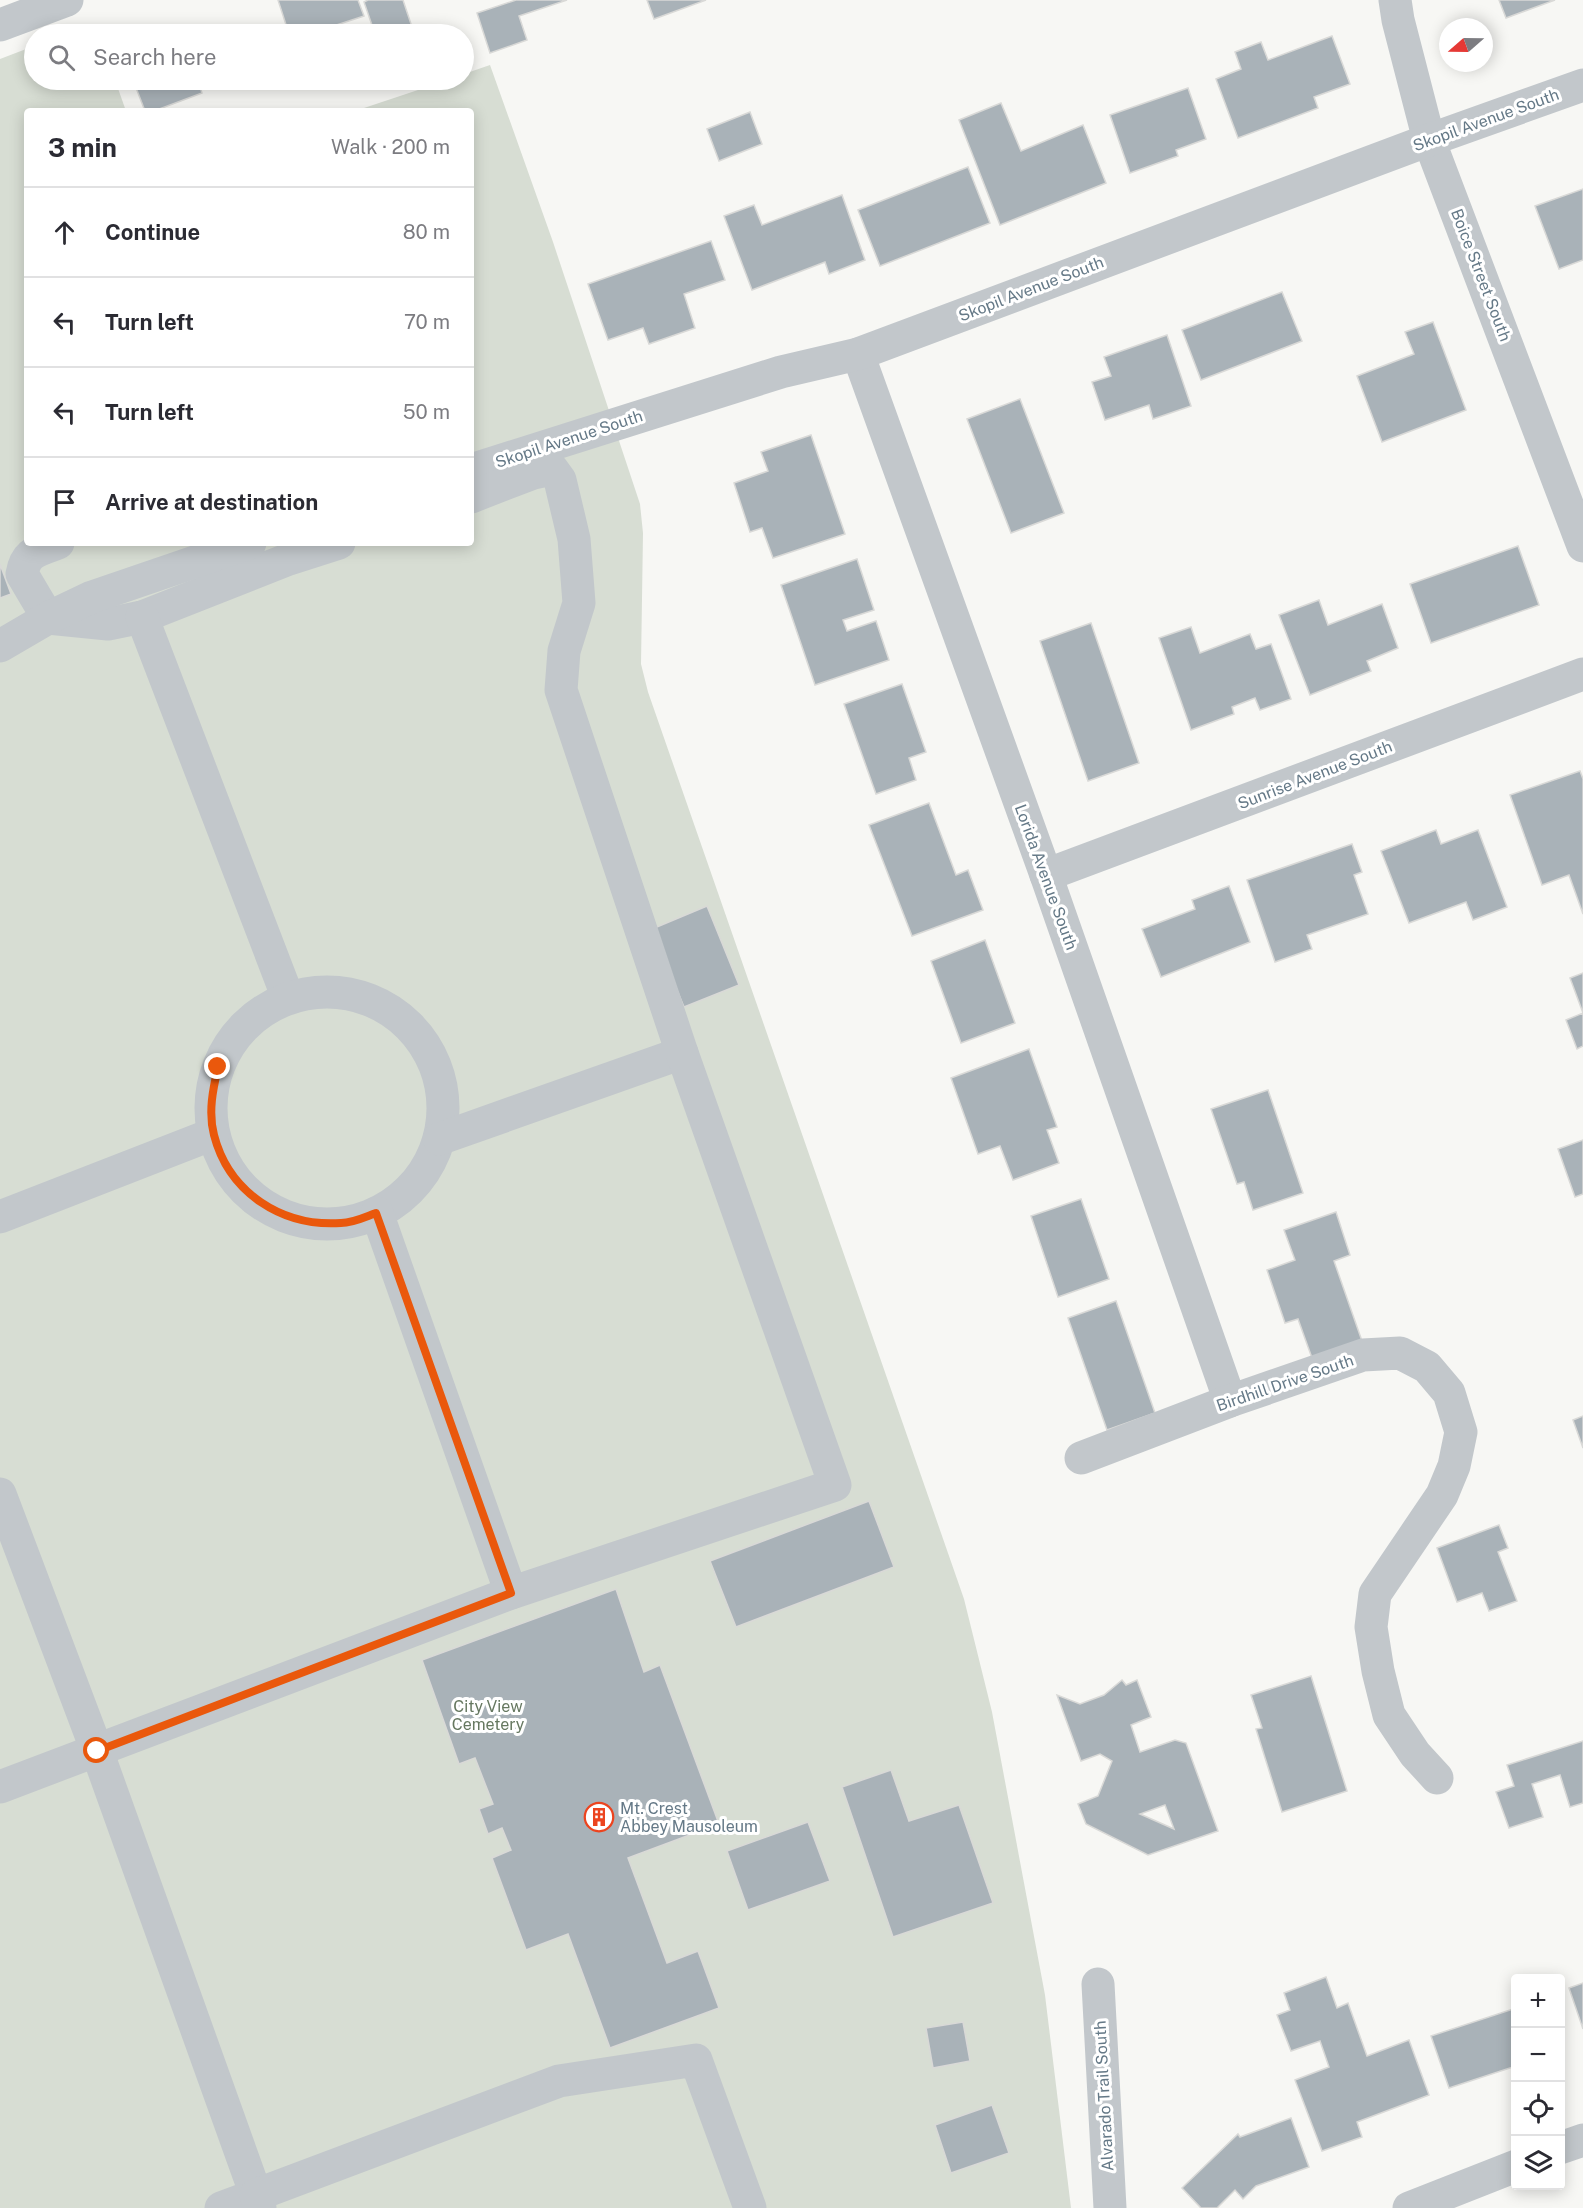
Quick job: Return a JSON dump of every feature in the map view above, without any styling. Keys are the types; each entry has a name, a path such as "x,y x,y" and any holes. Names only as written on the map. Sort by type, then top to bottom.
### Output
{"street":[{"name":"Boice Street South","path":"1395,0 1398,20 1429,140 1583,546"},
{"path":"0,25 46,4"},
{"name":"Skopil Avenue South","path":"474,469 781,372 858,354 1429,140 1583,85"},
{"name":"Lorida Avenue South","path":"858,354 1046,875 1230,1401"},
{"path":"0,1787 511,1593 835,1485 682,1053 561,690 564,651 579,603 574,538 560,480 552,469 533,473 474,496"},
{"path":"48,618 22,574 24,563 30,554 50,546"},
{"path":"0,646 48,618 92,597 232,546"},
{"path":"48,618 108,624 142,617 289,559 330,546"},
{"path":"142,617 288,998"},
{"name":"Sunrise Avenue South","path":"1046,875 1583,674"},
{"path":"324,991 333,992 360,996 392,1011 418,1036 436,1068 443,1103 439,1139 426,1170 404,1195 376,1213 344,1223 309,1223 276,1213 247,1193 225,1166 213,1134 211,1100 218,1067 234,1037 258,1013 288,998 324,991"},
{"path":"439,1139 682,1053"},
{"path":"0,1217 213,1134"},
{"path":"376,1213 511,1593"},
{"name":"Birdhill Drive South","path":"1081,1458 1230,1401 1363,1355 1400,1353 1427,1367 1449,1393 1461,1432 1454,1466 1442,1495 1375,1594 1371,1627 1378,1671 1389,1715 1415,1754 1437,1778"},
{"path":"0,1494 97,1751 258,2202"},
{"name":"Alvarado Trail South","path":"1098,1984 1110,2208"},
{"path":"221,2208 258,2202 558,2081 696,2061 750,2208"},
{"path":"1565,2146 1583,2140"},
{"path":"1409,2208 1511,2168"}],"green space":[{"name":"City View Cemetery","path":"24,50 24,90 119,90 125,108 24,108 24,546 474,546 474,108 364,108 418,90 474,90 474,71 490,65 553,242 640,504 643,533 641,664 648,692 964,1599 992,1712 1045,1995 1071,2208 0,2208 0,59"}],"building":[{"path":"278,0 358,0 364,16 340,24 286,24"},
{"path":"403,0 411,24 372,24 364,2"},
{"path":"516,0 567,0 519,16 527,40 490,53 477,13"},
{"path":"647,0 706,0 654,19"},
{"path":"1499,0 1555,0 1506,18"},
{"path":"1332,36 1350,84 1314,97 1318,108 1238,138 1216,79 1241,69 1235,52 1261,42 1268,60"},
{"path":"1188,88 1206,139 1176,150 1178,156 1130,173 1110,115"},
{"path":"137,90 201,90 202,93 162,108 144,108"},
{"path":"1001,103 1021,151 1083,125 1106,183 1000,225 959,120"},
{"path":"750,112 762,144 719,161 707,129"},
{"path":"968,167 990,223 880,266 858,210"},
{"path":"1583,189 1583,260 1559,269 1535,206"},
{"path":"842,195 865,260 829,274 825,262 752,290 724,216 754,205 762,225"},
{"path":"711,241 725,280 684,294 695,328 649,344 643,328 608,340 588,284"},
{"path":"1282,292 1302,341 1201,380 1182,330"},
{"path":"1433,322 1466,410 1382,442 1357,376 1414,354 1405,332"},
{"path":"1167,335 1191,406 1153,419 1149,405 1105,420 1092,382 1111,376 1104,357"},
{"path":"1020,399 1064,513 1011,533 967,419"},
{"path":"811,435 845,534 773,558 762,528 750,532 734,483 768,471 761,452"},
{"path":"1518,546 1539,605 1431,643 1410,584"},
{"path":"857,559 874,610 843,620 847,631 876,621 889,660 815,685 781,585"},
{"path":"0,564 11,594 0,598"},
{"path":"1319,600 1328,625 1382,604 1398,648 1367,661 1371,671 1310,695 1279,615"},
{"path":"1091,623 1139,763 1088,781 1040,641"},
{"path":"1191,627 1200,653 1250,634 1256,649 1271,644 1291,699 1260,710 1255,698 1232,707 1234,714 1191,730 1159,638"},
{"path":"902,684 926,752 909,758 916,780 876,794 844,704"},
{"path":"1580,771 1583,779 1583,914 1569,875 1542,885 1510,795"},
{"path":"929,803 956,875 968,870 983,910 912,936 869,825"},
{"path":"1436,830 1441,844 1478,830 1507,907 1473,920 1466,902 1409,923 1381,851"},
{"path":"1352,844 1362,872 1354,875 1368,914 1307,935 1312,949 1275,962 1247,880"},
{"path":"1229,886 1250,942 1161,977 1142,929 1195,909 1192,900"},
{"path":"707,906 739,985 684,1007 652,929"},
{"path":"985,940 1015,1023 961,1043 931,961"},
{"path":"1583,973 1583,1013 1570,978"},
{"path":"1583,1013 1583,1046 1577,1049 1566,1020"},
{"path":"1029,1049 1057,1127 1047,1130 1059,1163 1013,1180 1000,1146 978,1154 951,1078"},
{"path":"1268,1090 1303,1193 1253,1210 1244,1182 1237,1184 1211,1109"},
{"path":"1583,1140 1583,1194 1575,1197 1558,1149"},
{"path":"1081,1199 1109,1279 1058,1297 1031,1216"},
{"path":"1336,1212 1350,1255 1334,1261 1362,1341 1312,1358 1298,1319 1285,1323 1267,1270 1295,1260 1284,1230"},
{"path":"1116,1301 1155,1413 1107,1430 1068,1318"},
{"path":"1583,1416 1583,1448 1573,1420"},
{"path":"869,1501 894,1567 736,1627 710,1561"},
{"path":"1499,1525 1508,1548 1498,1552 1517,1601 1489,1611 1482,1593 1457,1602 1437,1548"},
{"name":"Mt. Crest Abbey Mausoleum","path":"616,1589 644,1672 660,1665 719,1824 628,1858 667,1963 698,1951 719,2008 610,2048 568,1934 526,1950 492,1858 511,1850 502,1828 488,1834 479,1809 493,1804 475,1758 459,1764 422,1660"},
{"path":"1311,1676 1347,1791 1282,1812 1256,1729 1262,1728 1251,1695"},
{"path":"1122,1680 1126,1685 1137,1680 1151,1717 1131,1725 1140,1752 1175,1740 1186,1743 1218,1831 1148,1855 1086,1824 1078,1804 1098,1796 1112,1761 1100,1754 1081,1761 1057,1695 1080,1704 1104,1695","holes":["1165,1805 1174,1829 1140,1814"]},
{"path":"1583,1741 1583,1803 1570,1807 1560,1775 1532,1784 1543,1817 1509,1828 1496,1792 1514,1786 1507,1765"},
{"path":"891,1770 909,1821 959,1805 993,1903 893,1937 842,1787"},
{"path":"808,1822 830,1881 748,1910 727,1851"},
{"path":"1326,1977 1337,2008 1348,2003 1367,2056 1409,2040 1429,2095 1357,2122 1362,2137 1322,2151 1295,2080 1329,2067 1320,2041 1291,2051 1277,2015 1290,2010 1284,1993"},
{"path":"1583,1983 1583,2029 1569,1988"},
{"path":"1511,2010 1511,2068 1449,2088 1431,2036"},
{"path":"963,2022 970,2061 933,2068 926,2028"},
{"path":"992,2105 1009,2153 951,2173 935,2125"},
{"path":"1291,2118 1309,2167 1256,2186 1243,2199 1235,2190 1217,2208 1201,2208 1182,2188 1238,2134 1240,2137"}],"place":[{"name":"Mt. Crest Abbey Mausoleum","path":"599,1817"}],"route":[{"path":"97,1751 511,1593 376,1213 344,1223 309,1223 276,1213 247,1193 225,1166 213,1134 211,1100 218,1067"}]}
